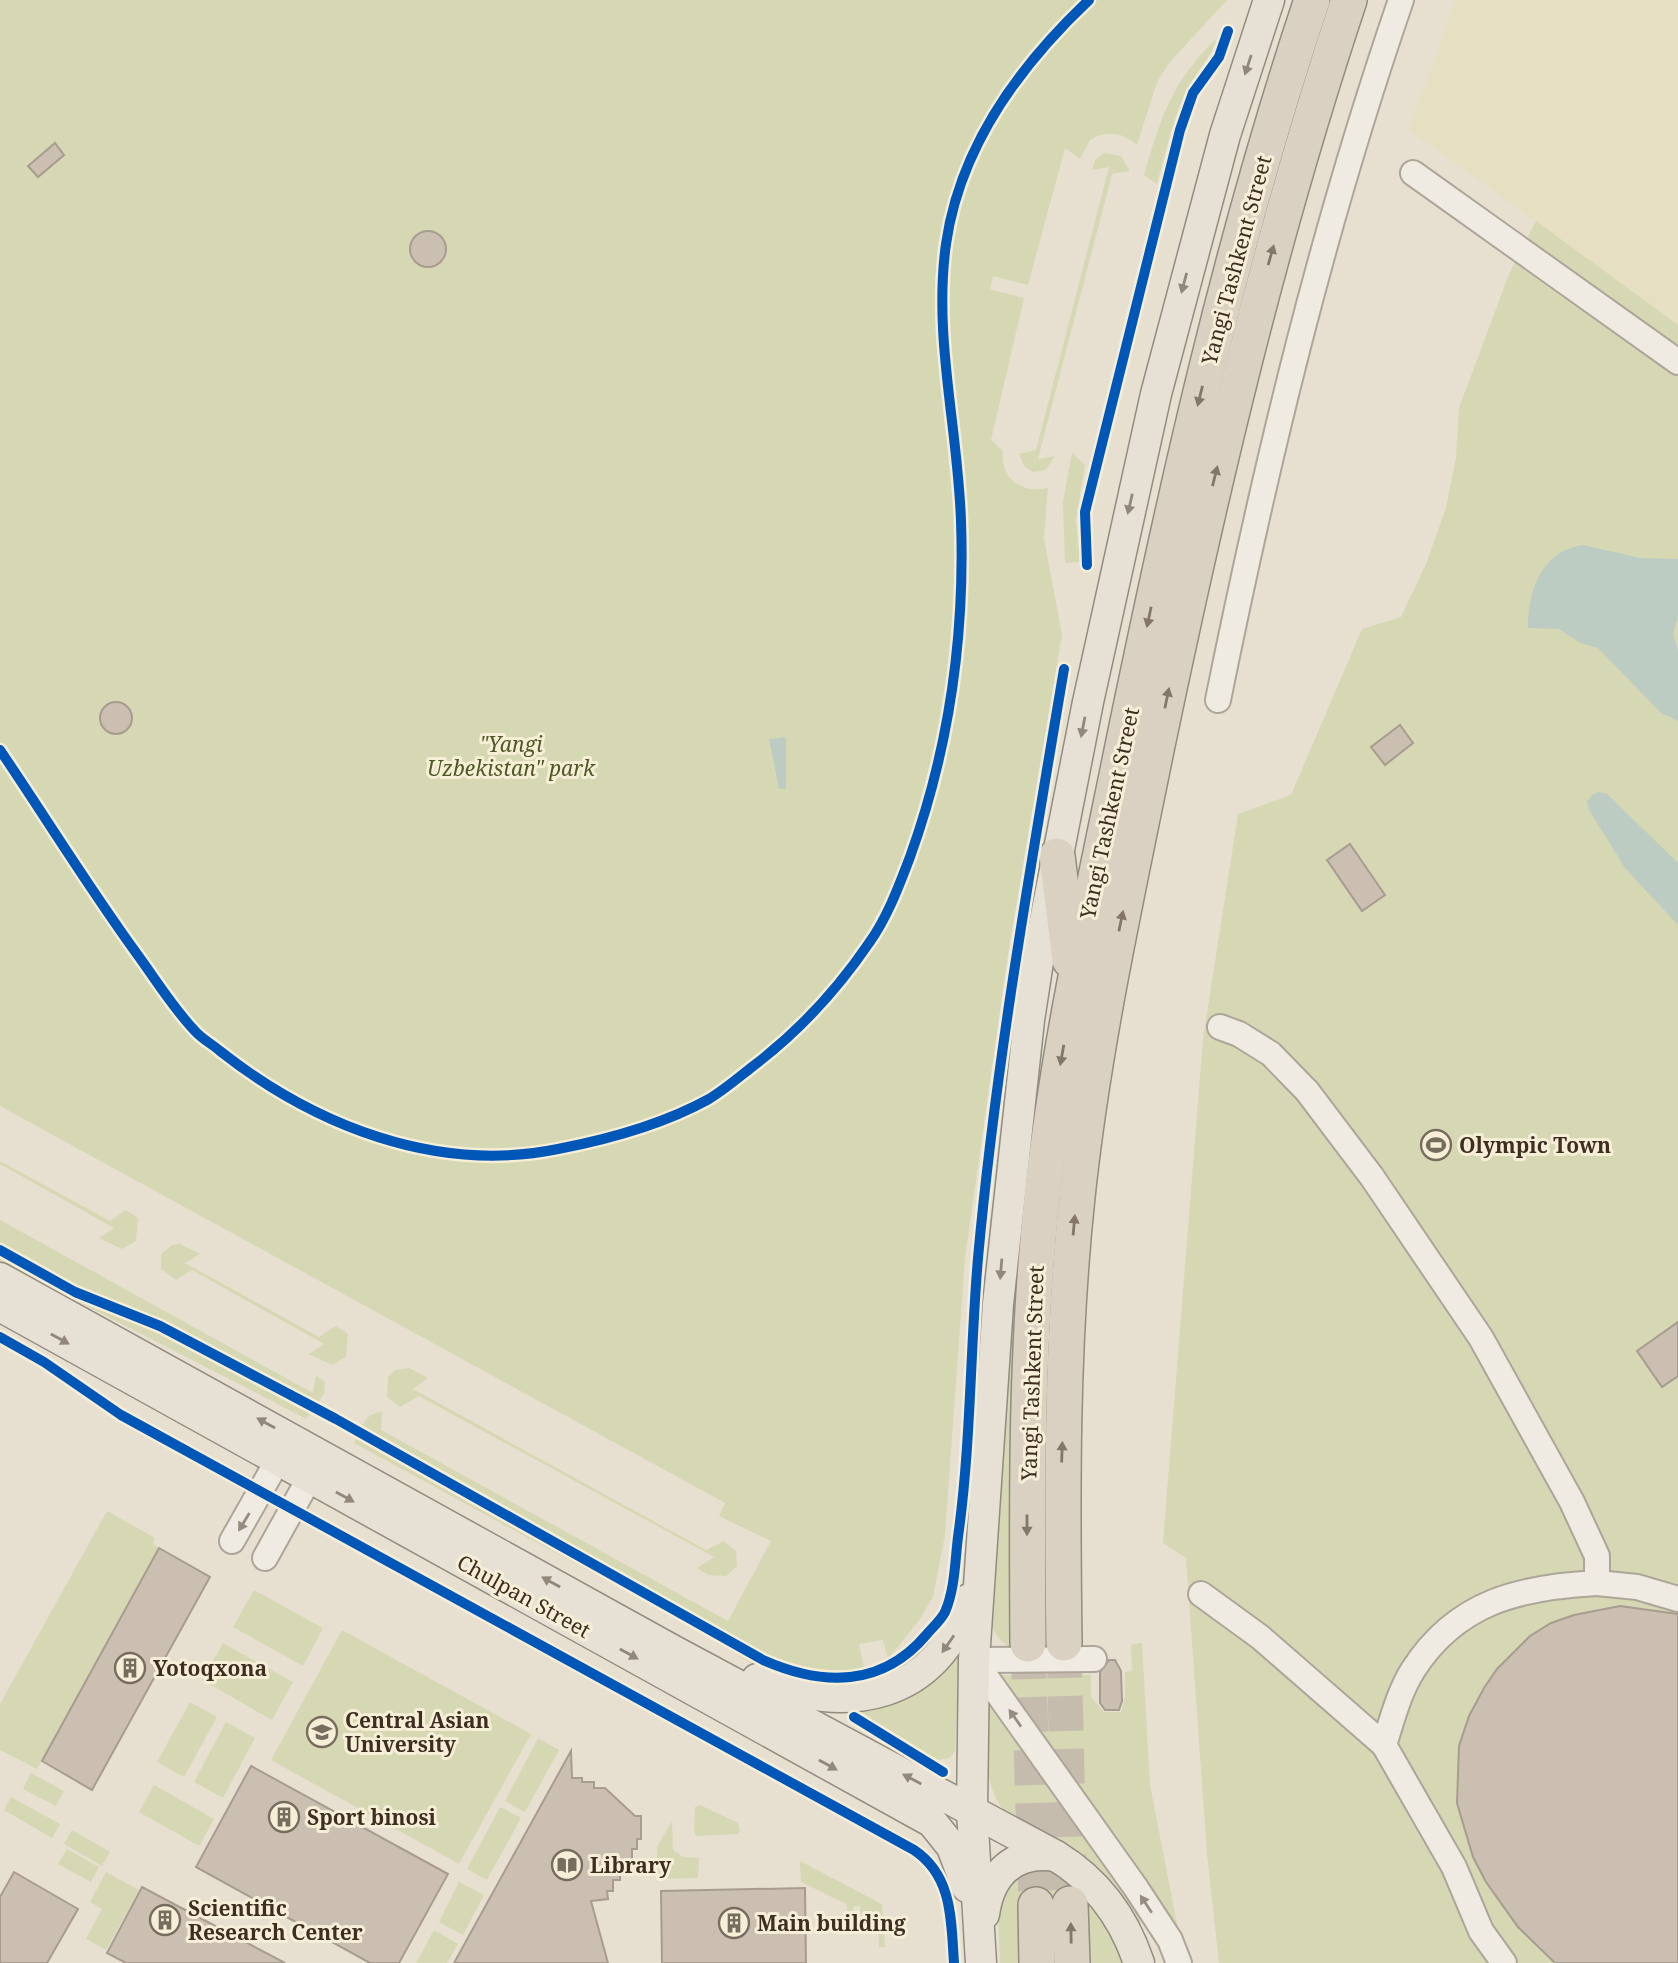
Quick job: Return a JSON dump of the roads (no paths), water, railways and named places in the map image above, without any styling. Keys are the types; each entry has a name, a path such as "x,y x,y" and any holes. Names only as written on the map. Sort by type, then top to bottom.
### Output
{"highway":[{"name":"Yangi Tashkent Street","path":"1028,1644 1027,1457 1034,1296 1049,1134 1074,987 1180,475 1265,152 1312,0"},
{"name":"Yangi Tashkent Street","path":"1064,1643 1062,1467 1070,1281 1084,1135 1107,988 1213,484 1270,258 1349,0"},
{"path":"1057,856 1074,987"},
{"path":"1070,1904 1072,1963"},
{"path":"1036,1905 1037,1963"}],"main road":[{"path":"981,1953 972,1811 974,1660 998,1304 1014,1136 1042,936 1109,599 1156,394 1222,147 1269,0"},
{"name":"Chulpan Street","path":"0,1278 313,1464 932,1822 948,1840 960,1862 981,1953"},
{"name":"Chulpan Street","path":"0,1306 278,1460 313,1464 589,1603 1056,1856 1084,1875 1102,1894 1122,1924 1139,1963"},
{"path":"589,1603 789,1691 831,1697 867,1695 892,1689 916,1676 949,1645 969,1599 982,1533"},
{"path":"981,1953 987,1898 999,1873 1024,1856 1056,1856"}],"lane":[{"path":"1218,700 1252,531 1294,352 1340,185 1401,0"},
{"path":"1413,173 1678,362"},
{"path":"1220,1027 1239,1034 1271,1054 1307,1091 1372,1177 1481,1338 1572,1502 1597,1556 1597,1583"},
{"path":"232,1541 278,1460"},
{"path":"265,1558 313,1464"},
{"path":"1384,1745 1413,1670 1436,1642 1463,1618 1492,1602 1524,1590 1597,1583 1637,1587 1678,1599"},
{"path":"1201,1594 1260,1637 1384,1745 1454,1867 1481,1931 1504,1963"},
{"path":"974,1660 1094,1659"},
{"path":"974,1660 1136,1888 1170,1940 1179,1963"}],"tunnel":[{"path":"1064,1643 1070,1904"},
{"path":"1028,1644 1036,1905"}],"place":[{"name":"Olympic Town","path":"1436,1145"},
{"name":"Yotoqxona","path":"130,1668"},
{"name":"Central Asian University","path":"322,1732"},
{"name":"Sport binosi","path":"284,1817"},
{"name":"Library","path":"567,1865"},
{"name":"Scientific Research Center","path":"165,1920"},
{"name":"Main building","path":"734,1923"}],"park label":[{"name":"\"Yangi Uzbekistan\" park","path":"511,756"}]}
